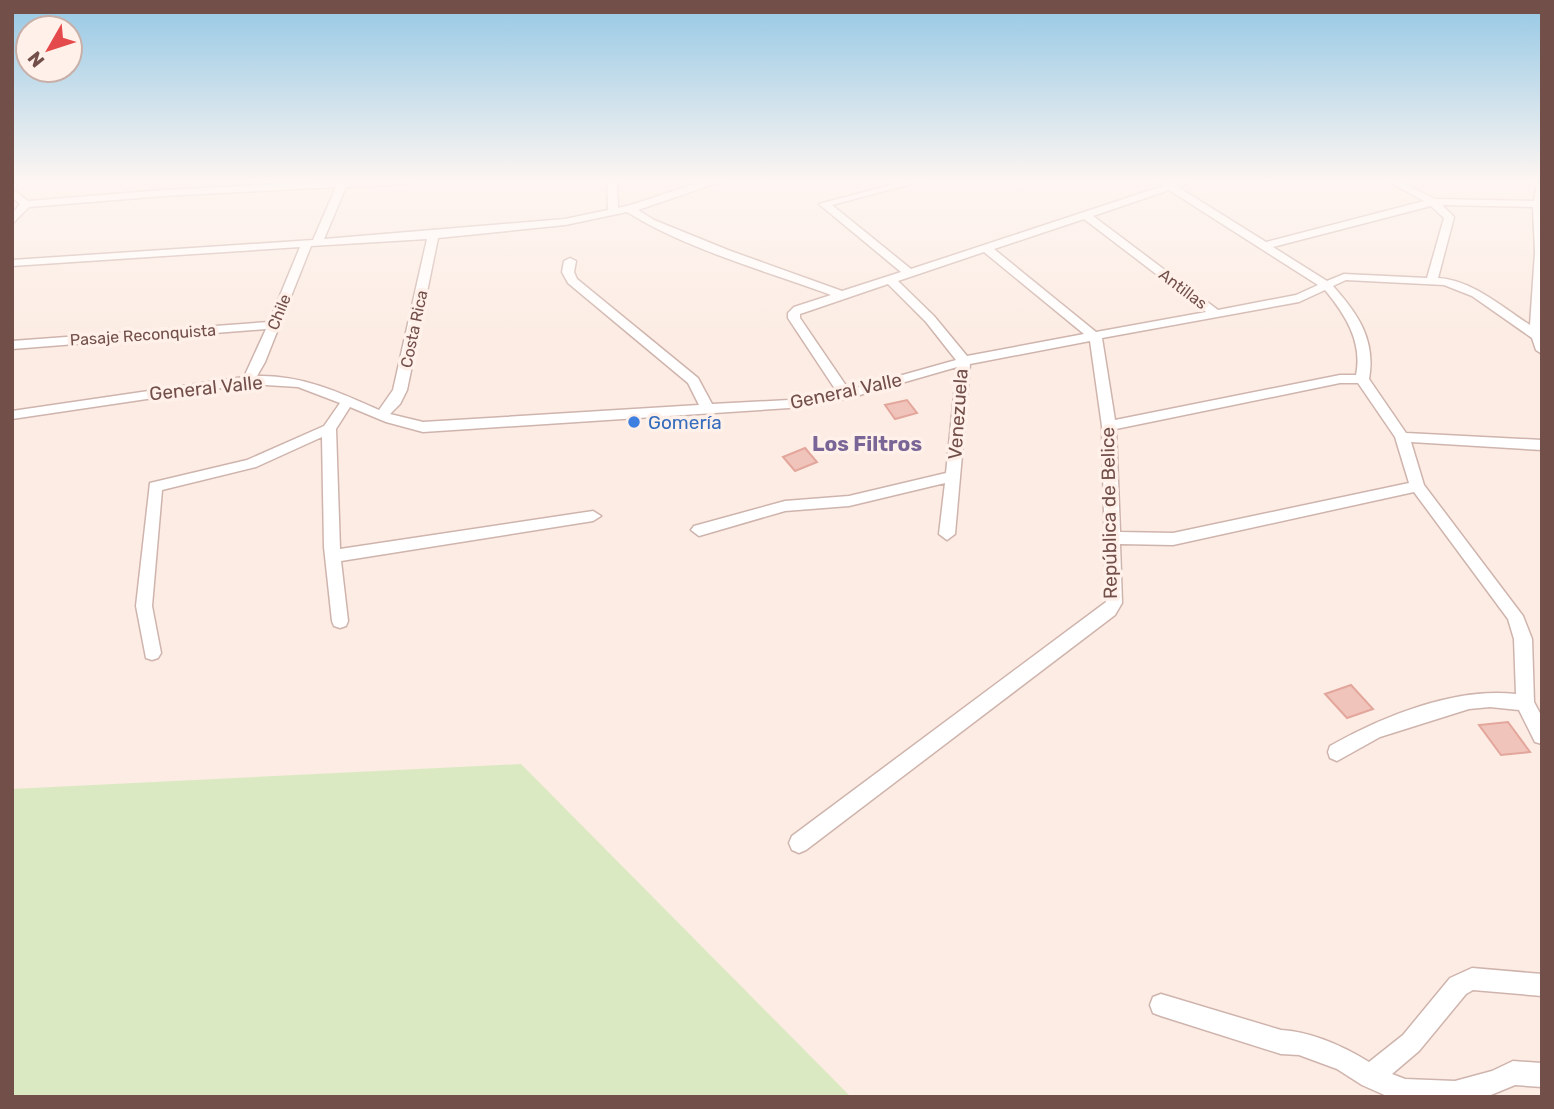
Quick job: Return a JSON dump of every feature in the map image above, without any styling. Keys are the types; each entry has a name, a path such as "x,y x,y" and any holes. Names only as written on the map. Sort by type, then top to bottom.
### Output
{"street":[{"name":"Chile","path":"248,380 260,362 274,325 317,233"},
{"path":"12,263 456,233"},
{"path":"677,233 841,295"},
{"path":"859,233 909,273"},
{"path":"846,395 794,318 794,313 1030,233"},
{"name":"Antillas","path":"1109,233 1215,313"},
{"path":"1243,233 1326,285 1351,313 1362,344 1365,364 1362,379 1402,437 1417,486 1515,616 1523,639 1525,703 1542,736"},
{"path":"1264,246 1315,233"},
{"path":"1432,280 1446,233"},
{"path":"1538,233 1540,260 1533,316 1536,335 1542,349"},
{"name":"Costa Rica","path":"381,416 395,401 400,390 433,235"},
{"path":"986,248 1096,338"},
{"path":"570,261 568,272 572,281 693,381 708,409"},
{"name":"General Valle","path":"12,415 248,380 296,383 318,389 405,425 423,427 789,404 846,395 964,361 1309,296 1344,277 1432,280 1457,285 1496,306 1536,335"},
{"name":"Venezuela","path":"890,279 930,319 964,361 947,534"},
{"name":"Pasaje Reconquista","path":"12,345 274,325"},
{"name":"República de Belice","path":"799,844 1109,610 1114,603 1109,426 1096,338"},
{"path":"1109,426 1340,379 1362,379"},
{"path":"152,653 144,606 155,487 251,464 329,429 347,402"},
{"path":"329,429 333,556 340,621"},
{"path":"1402,437 1542,445"},
{"path":"699,530 785,506 849,501 954,476"},
{"path":"1112,538 1173,539 1417,486"},
{"path":"333,556 593,516"},
{"path":"1337,752 1375,730 1469,701 1490,699 1525,703"},
{"path":"1370,1077 1410,1043 1458,986 1472,979 1542,985"},
{"path":"1161,1005 1281,1042 1299,1043 1344,1060 1370,1077 1405,1091 1488,1091 1513,1073 1542,1075"}],"green space":[{"path":"521,764 851,1097 12,1097 12,789"}],"building":[{"path":"907,400 917,413 895,419 885,405"},
{"path":"805,448 817,462 795,471 783,457"},
{"path":"1351,685 1373,709 1347,718 1325,694"},
{"path":"1508,722 1530,752 1501,755 1479,725"}],"place":[{"name":"Gomería","path":"634,422"}],"district":[{"name":"Los Filtros","path":"867,443"}]}
